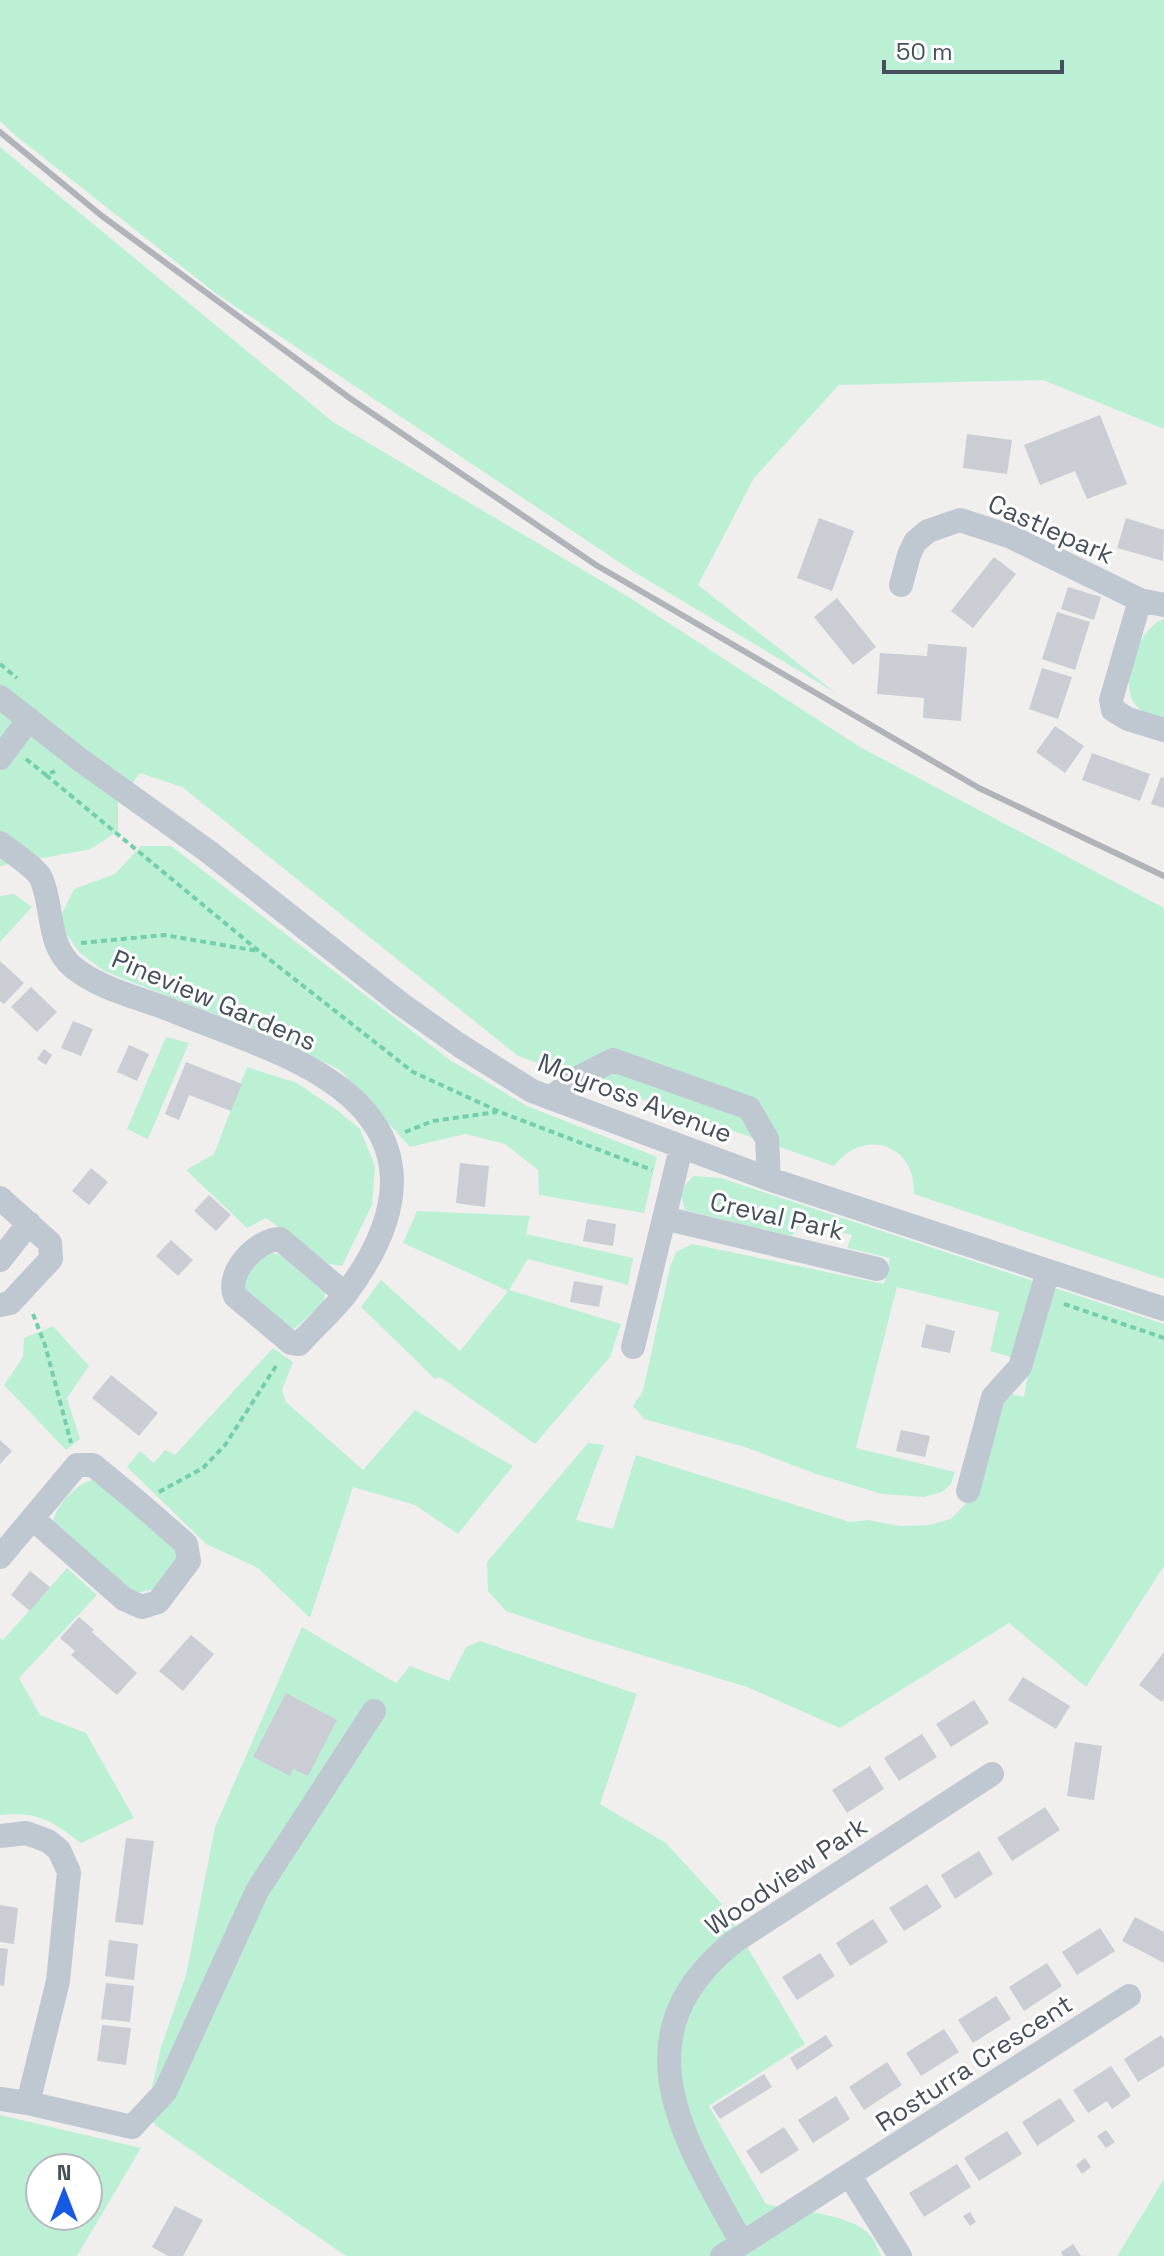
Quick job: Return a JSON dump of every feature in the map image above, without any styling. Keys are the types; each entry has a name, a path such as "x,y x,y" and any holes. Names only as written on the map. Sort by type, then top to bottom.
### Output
{"street":[{"name":"Castlepark","path":"901,585 915,542 928,531 960,520 1009,536 1152,603"},
{"path":"1152,603 1111,700 1113,710 1128,719 1164,730"},
{"name":"Moyross Avenue","path":"0,697 79,759 209,852 401,1004 532,1091 769,1179 1164,1309"},
{"path":"4,752 29,719"},
{"name":"Pineview Gardens","path":"0,843 40,876 56,945 71,967 104,987 262,1048 324,1077 368,1114 384,1141 393,1167 392,1195 386,1219 345,1294 299,1344 291,1343"},
{"path":"550,1098 576,1079 613,1060 749,1108 767,1139 769,1179"},
{"path":"633,1347 681,1148"},
{"path":"0,1198 50,1243 51,1259 10,1303 0,1305"},
{"name":"Creval Park","path":"664,1218 877,1269"},
{"path":"0,1260 29,1223"},
{"path":"291,1343 235,1296 231,1287 234,1273 262,1244 270,1239 280,1239 345,1294"},
{"path":"968,1491 993,1397 1020,1367 1048,1271"},
{"path":"0,1557 77,1465 93,1465 186,1544 189,1561 158,1602 142,1607 124,1599 33,1519"},
{"path":"0,2099 132,2127 165,2092 257,1891 374,1711"},
{"name":"Woodview Park","path":"732,2250 677,2110 669,2074 671,2030 684,1996 712,1959 735,1941 992,1774"},
{"path":"0,1836 26,1833 48,1841 59,1850 69,1872 58,1981 28,2103"},
{"name":"Rosturra Crescent","path":"732,2250 1129,1996"},
{"path":"850,2176 900,2256"}],"path":[{"path":"4,752 46,775 260,952 413,1072 500,1112 673,1178"},
{"path":"46,775 79,759"},
{"path":"56,945 164,935 260,952"},
{"path":"384,1141 433,1121 500,1112"},
{"path":"23,1288 45,1345 77,1465"},
{"path":"1039,1295 1164,1338"},
{"path":"139,1503 203,1468 225,1445 291,1343"}],"green space":[{"path":"0,0 1164,0 1164,429 1043,380 839,385 754,478 698,585 836,693 634,572 218,295 16,136 0,121"},
{"path":"0,147 333,422 627,596 860,747 1164,908 1164,1279 914,1194 907,1163 886,1147 859,1147 834,1166 518,1056 182,787 140,773 118,803 118,831 91,849 0,866"},
{"path":"1164,619 1164,720 1146,714 1136,705 1129,680 1140,642 1155,624"},
{"path":"141,846 171,846 450,1060 527,1106 657,1157 644,1213 539,1195 538,1170 505,1144 465,1134 410,1147 340,1070 280,1040 104,971 79,952 58,922 74,889 115,874"},
{"path":"14,894 32,907 0,942 0,896"},
{"path":"166,1037 189,1043 148,1139 127,1129"},
{"path":"247,1067 297,1083 360,1129 375,1166 372,1205 342,1266 329,1264 266,1218 247,1228 186,1170 214,1154"},
{"path":"693,1176 721,1178 1164,1324 1164,1566 1086,1687 1009,1623 840,1728 747,1687 506,1611 488,1591 487,1562 588,1443 604,1445 576,1520 613,1529 636,1455 850,1522 868,1520 900,1526 929,1525 951,1519 976,1493 1005,1392 1024,1397 1030,1363 990,1351 999,1312 897,1287 856,1448 955,1472 951,1484 942,1492 924,1497 882,1494 816,1474 745,1447 644,1419 633,1406 643,1391 676,1252 692,1244 884,1284 890,1258 847,1248 852,1235 803,1223 791,1236 685,1210 680,1191"},
{"path":"417,1211 530,1216 526,1234 633,1258 628,1285 528,1259 509,1290 621,1324 610,1357 535,1444 440,1377 435,1379 361,1307 381,1280 460,1351 508,1291 403,1243"},
{"path":"269,1252 280,1255 325,1293 324,1302 292,1331 244,1290 245,1276"},
{"path":"53,1326 89,1366 67,1398 80,1439 66,1450 4,1385 23,1357 24,1338"},
{"path":"273,1348 293,1362 282,1390 286,1402 363,1470 415,1410 513,1466 458,1534 415,1505 353,1487 310,1618 258,1568 206,1544 127,1467 140,1451 154,1463 165,1450 175,1455"},
{"path":"96,1479 177,1548 178,1559 152,1590 134,1593 53,1522 69,1495 82,1484"},
{"path":"67,1568 97,1595 19,1678 40,1715 86,1733 134,1818 81,1843 44,1819 0,1815 0,1638 3,1640"},
{"path":"302,1627 396,1683 410,1666 449,1681 466,1647 480,1641 637,1694 600,1804 666,1843 721,1903 805,2044 709,2106 766,2204 821,2214 861,2227 875,2242 881,2256 346,2256 156,2126 147,2110 161,2047 186,1975 215,1827"},
{"path":"0,2115 141,2148 104,2210 104,2152 24,2152 24,2232 91,2232 77,2256 0,2256"},
{"path":"1164,2179 1164,2256 1117,2256"}],"building":[{"path":"1100,415 1127,484 1087,499 1075,471 1040,485 1024,445"},
{"path":"967,434 1012,440 1007,474 963,468"},
{"path":"819,518 854,531 832,591 797,578"},
{"path":"1126,518 1164,530 1163,561 1117,548"},
{"path":"994,557 1016,574 973,628 951,611"},
{"path":"1068,587 1101,597 1094,620 1061,609"},
{"path":"837,598 876,647 853,665 814,617"},
{"path":"1057,612 1090,622 1075,670 1042,659"},
{"path":"928,644 967,647 961,721 923,718 924,698 877,694 880,653 927,656"},
{"path":"1042,668 1072,677 1058,719 1029,709"},
{"path":"1055,726 1084,746 1065,773 1036,752"},
{"path":"1092,753 1150,774 1140,801 1082,780"},
{"path":"1161,777 1164,778 1164,808 1151,804"},
{"path":"0,961 24,983 4,1004 0,1001"},
{"path":"31,987 57,1012 37,1032 11,1007"},
{"path":"73,1021 93,1029 81,1056 61,1048"},
{"path":"129,1045 149,1054 137,1081 117,1072"},
{"path":"44,1049 52,1055 46,1065 37,1059"},
{"path":"186,1062 242,1084 231,1111 189,1095 179,1120 165,1114"},
{"path":"460,1163 489,1166 485,1207 456,1203"},
{"path":"91,1168 108,1182 89,1205 72,1191"},
{"path":"209,1195 231,1215 216,1231 194,1211"},
{"path":"587,1219 616,1224 613,1246 583,1241"},
{"path":"171,1240 193,1260 178,1276 156,1256"},
{"path":"574,1281 603,1286 599,1307 570,1302"},
{"path":"926,1324 955,1331 950,1353 921,1347"},
{"path":"111,1375 158,1413 139,1436 92,1398"},
{"path":"901,1430 930,1436 925,1457 896,1451"},
{"path":"0,1440 12,1451 0,1464"},
{"path":"30,1571 50,1587 30,1611 11,1595"},
{"path":"79,1617 137,1673 117,1695 71,1655 75,1651 60,1638"},
{"path":"191,1635 214,1654 183,1691 159,1671"},
{"path":"1164,1652 1164,1699 1162,1702 1139,1685"},
{"path":"1023,1677 1070,1706 1056,1729 1008,1700"},
{"path":"286,1693 337,1720 308,1776 293,1769 290,1776 253,1757"},
{"path":"974,1700 989,1723 951,1747 936,1724"},
{"path":"922,1734 937,1757 899,1781 884,1758"},
{"path":"1075,1742 1102,1746 1094,1800 1067,1796"},
{"path":"870,1766 884,1789 847,1813 832,1790"},
{"path":"1045,1807 1060,1830 1012,1861 997,1838"},
{"path":"126,1838 154,1841 143,1925 115,1922"},
{"path":"979,1851 993,1874 955,1899 941,1875"},
{"path":"927,1884 942,1907 904,1931 889,1908"},
{"path":"0,1905 18,1908 14,1944 0,1942"},
{"path":"1135,1917 1164,1932 1164,1963 1122,1941"},
{"path":"873,1919 888,1942 850,1966 836,1943"},
{"path":"1100,1928 1115,1951 1077,1975 1062,1952"},
{"path":"109,1940 138,1944 134,1980 105,1976"},
{"path":"0,1948 8,1949 4,1986 0,1985"},
{"path":"820,1953 835,1976 797,2000 782,1977"},
{"path":"1047,1963 1062,1986 1024,2011 1009,1987"},
{"path":"106,1983 134,1986 130,2022 101,2019"},
{"path":"996,1996 1011,2019 973,2043 958,2020"},
{"path":"102,2025 131,2028 126,2065 97,2061"},
{"path":"944,2029 959,2052 921,2076 906,2053"},
{"path":"826,2035 833,2046 797,2070 790,2058"},
{"path":"1161,2035 1164,2039 1164,2066 1138,2082 1124,2059"},
{"path":"887,2062 902,2085 864,2110 849,2087"},
{"path":"1111,2066 1131,2096 1112,2109 1107,2101 1088,2113 1073,2090"},
{"path":"764,2074 772,2087 720,2119 712,2107"},
{"path":"836,2096 850,2119 813,2143 798,2120"},
{"path":"1060,2098 1075,2121 1037,2146 1022,2122"},
{"path":"784,2127 799,2150 761,2174 746,2151"},
{"path":"1106,2130 1115,2142 1106,2148 1097,2136"},
{"path":"1007,2131 1022,2154 979,2181 964,2158"},
{"path":"1085,2158 1091,2167 1082,2174 1076,2165"},
{"path":"957,2164 971,2187 924,2217 909,2193"},
{"path":"175,2206 203,2220 183,2256 168,2256 152,2247"},
{"path":"970,2212 976,2222 970,2226 963,2216"},
{"path":"1073,2244 1081,2256 1063,2256 1061,2252"}],"railway":[{"path":"0,132 102,216 351,399 596,565 979,788 1164,876"}]}
